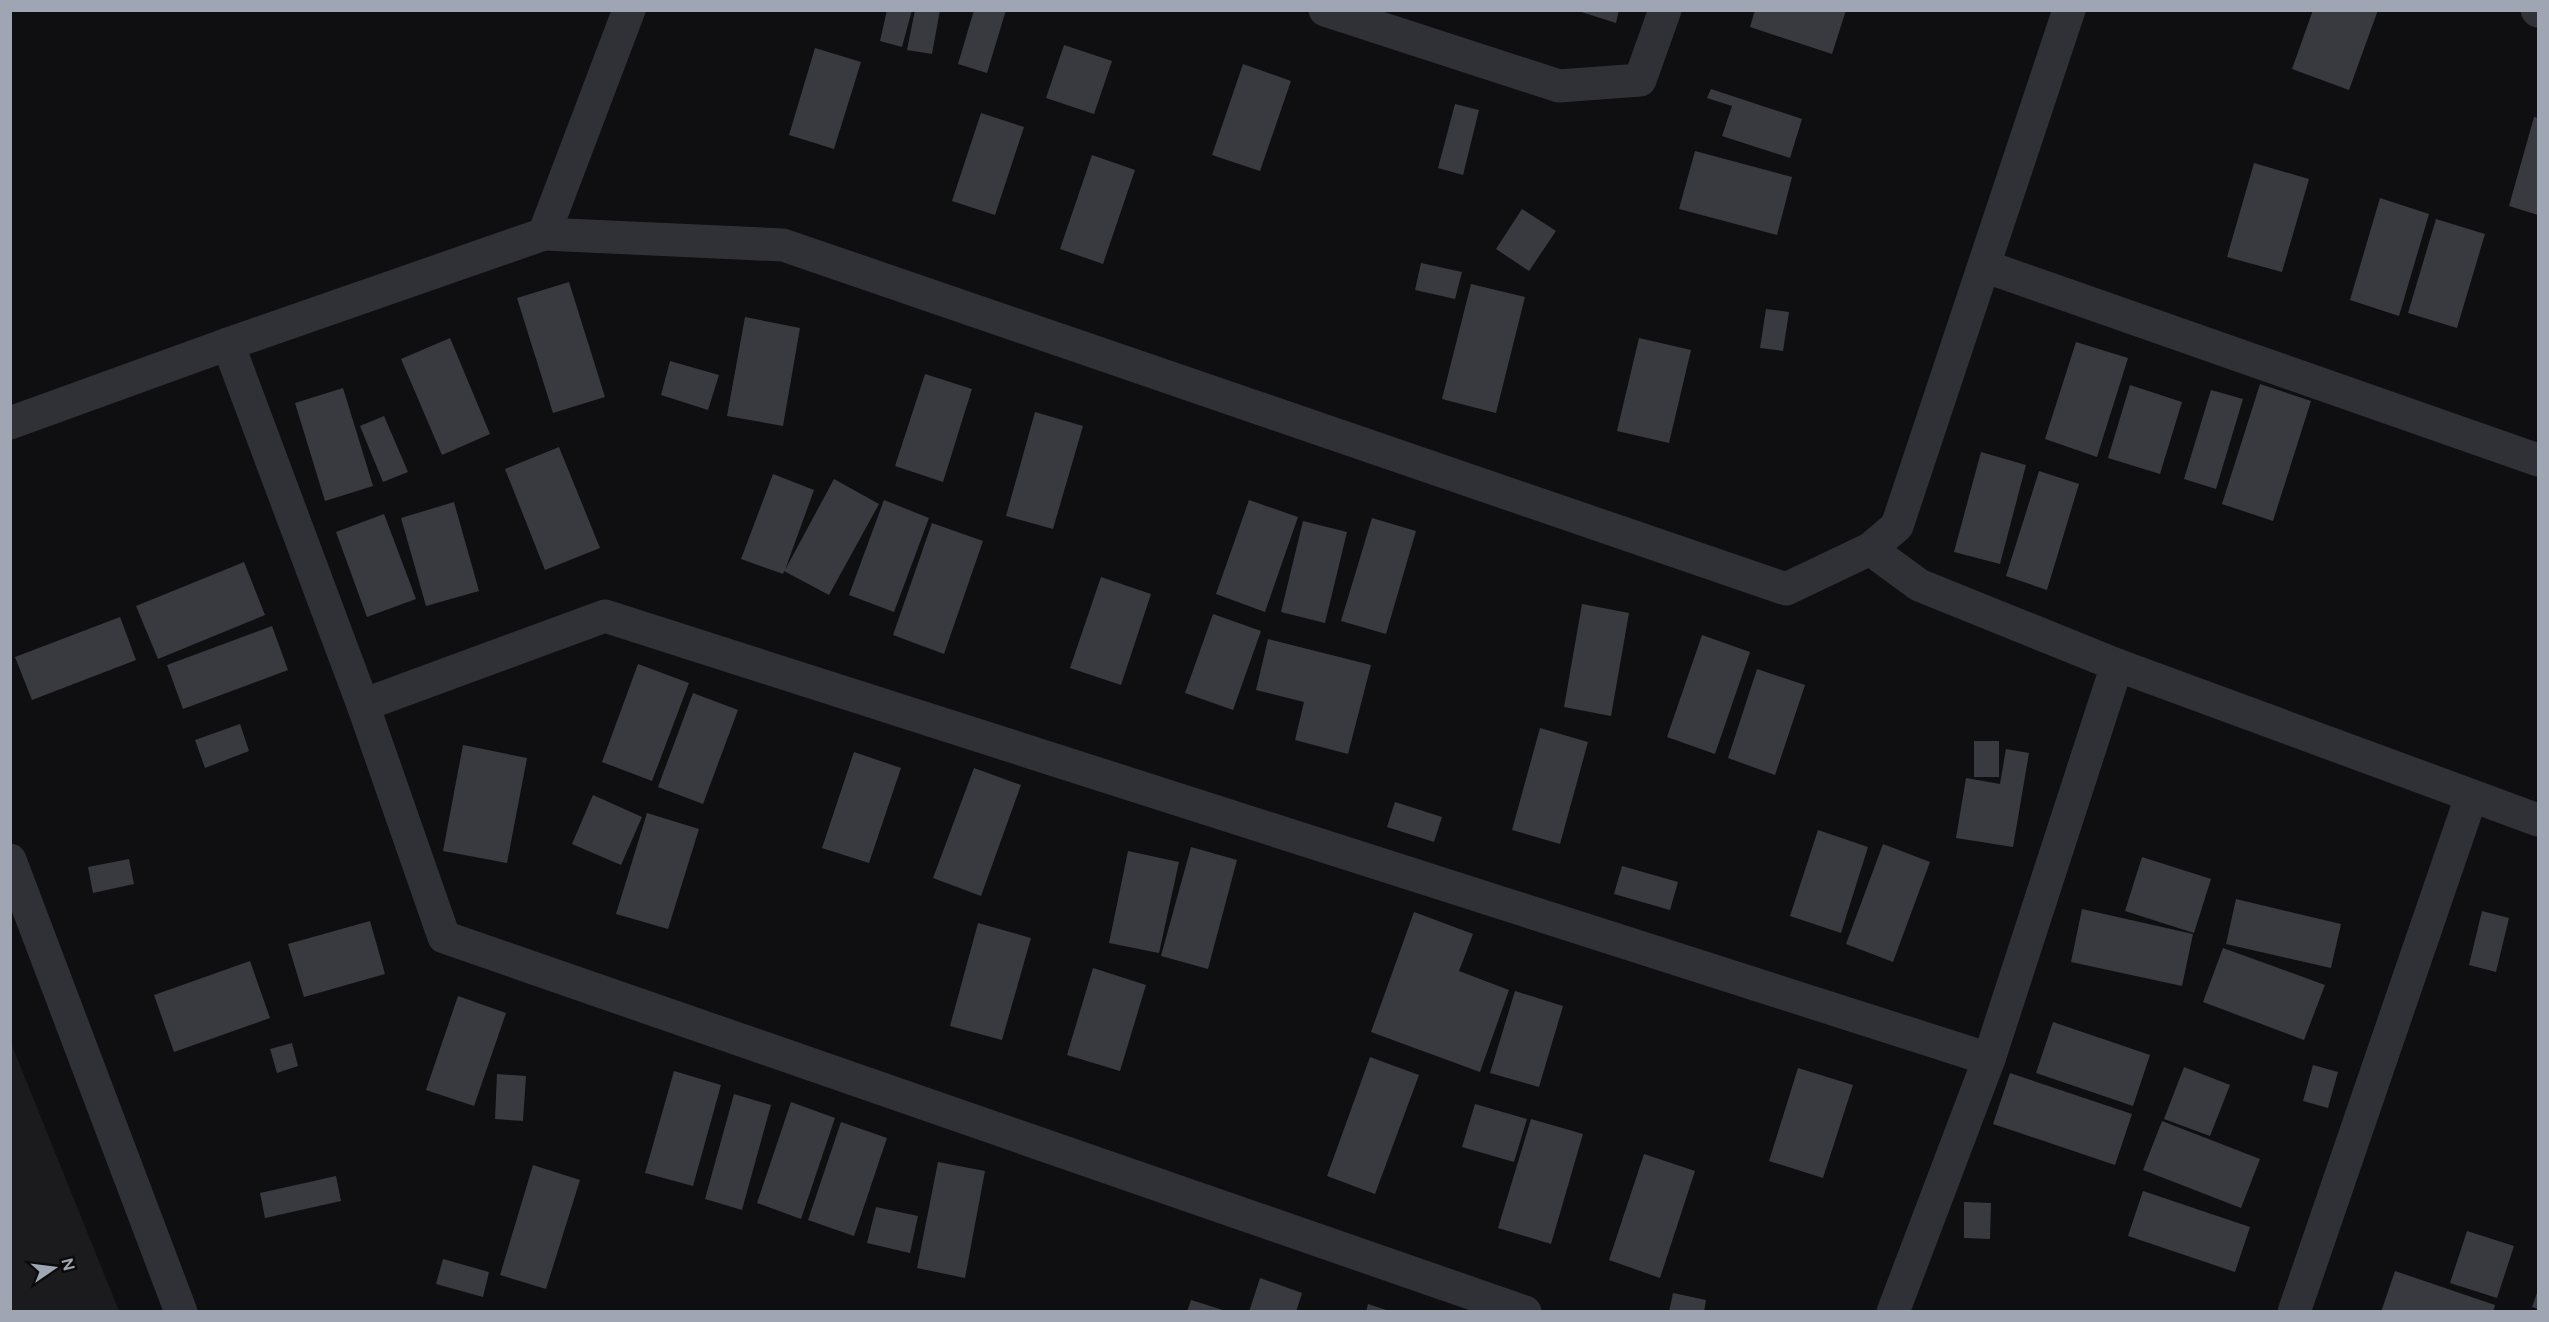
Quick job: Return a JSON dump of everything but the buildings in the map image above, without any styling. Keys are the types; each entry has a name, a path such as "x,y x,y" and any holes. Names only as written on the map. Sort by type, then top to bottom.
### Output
{"street":[{"path":"544,234 629,10"},
{"path":"1325,10 1559,86 1640,80 1665,10"},
{"path":"10,423 544,234 783,245 1786,589 1870,549 1897,526 2069,10"},
{"path":"1984,266 2538,460"},
{"path":"228,344 363,705 444,937 1525,1311"},
{"path":"1870,549 1919,585 2117,665 2538,820"},
{"path":"363,705 605,616 1989,1059"},
{"path":"1893,1311 1989,1059 2117,665"},
{"path":"2294,1311 2471,797"},
{"path":"10,861 182,1311"}],"shaded area":[{"path":"11,1043 119,1311 11,1311"}]}
